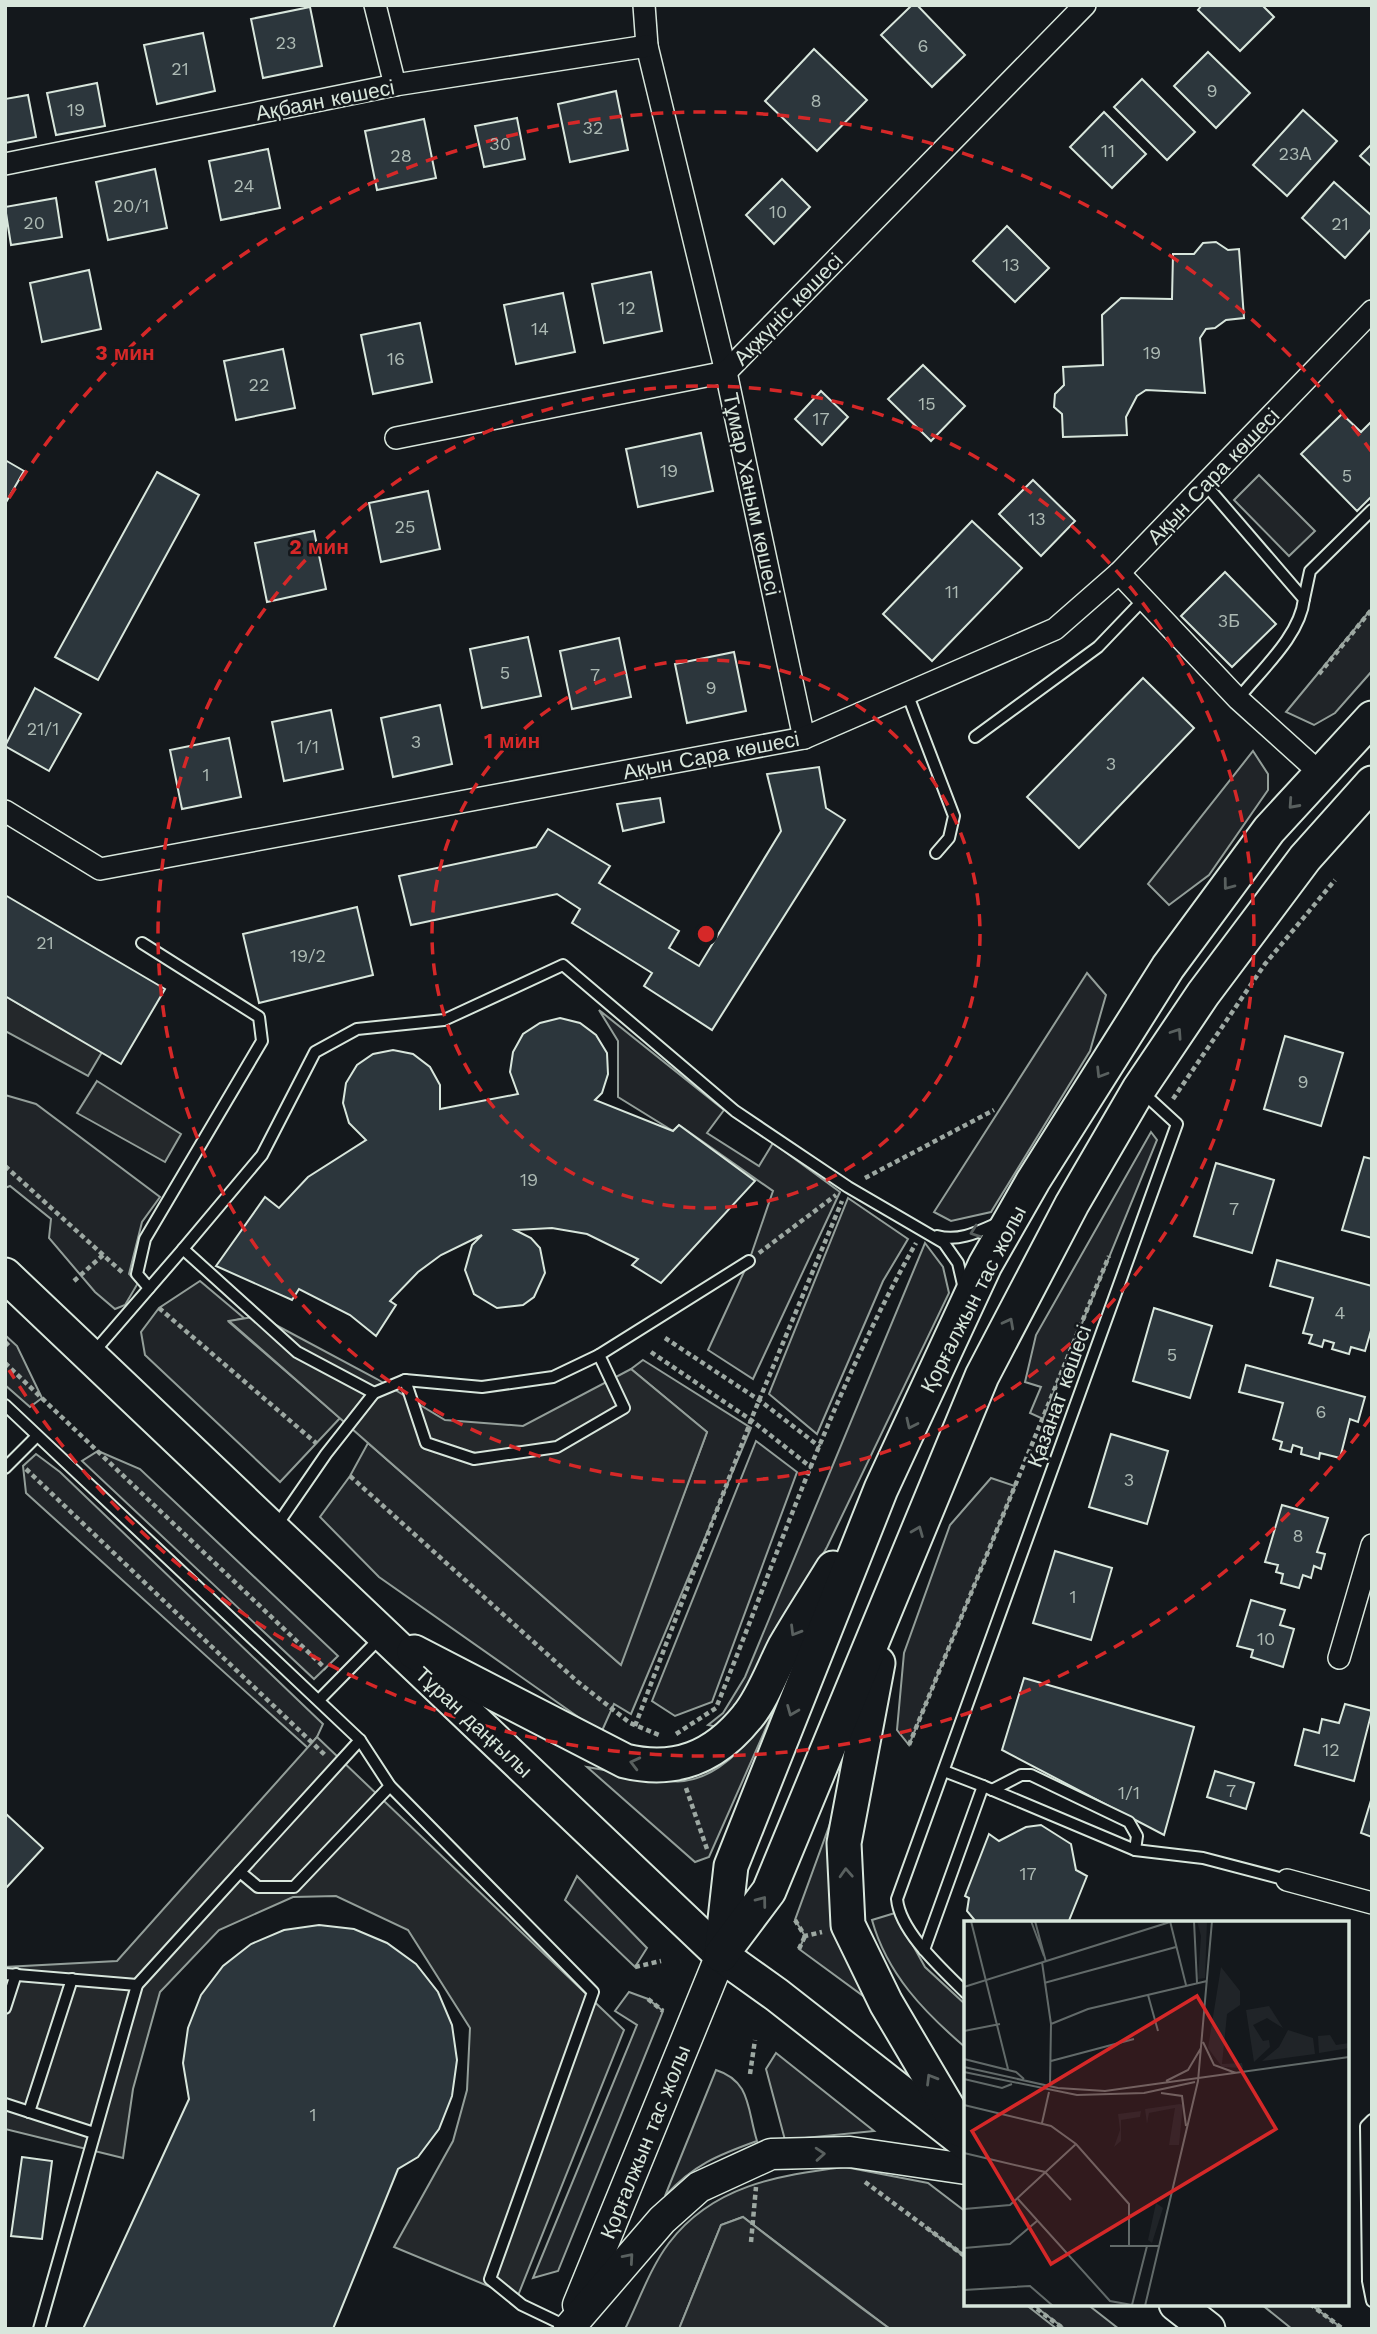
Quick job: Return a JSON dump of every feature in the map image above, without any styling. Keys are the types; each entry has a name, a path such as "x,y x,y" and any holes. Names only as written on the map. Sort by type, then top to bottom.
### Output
{"main road":[{"name":"Қорғалжын тас жолы","path":"721,1955 731,1866 881,1489 985,1265 1168,967 1269,830 1372,718"},
{"path":"1320,773 1366,798"},
{"name":"Қорғалжын тас жолы","path":"568,2328 721,1955 769,1891 982,1376 1072,1204 1139,1089 1246,933 1305,858 1366,798"},
{"name":"Тұран даңғылы","path":"5,1275 382,1636 721,1955 777,1995 964,2141"},
{"path":"382,1636 548,1719 625,1761 652,1768 678,1765 719,1746 749,1716 786,1644 881,1489"},
{"path":"892,1594 844,1843 848,1925 886,2003 964,2135"},
{"path":"568,2328 662,2220 699,2187 771,2154 849,2152 964,2169"},
{"path":"1179,2306 1208,2329"}],"street":[{"path":"375,5 395,85"},
{"name":"Тұмар Ханым көшесі","path":"644,5 647,46 726,372 804,738"},
{"name":"Ақжүніс көшесі","path":"396,438 726,372 1085,5"},
{"name":"Ақбаян көшесі","path":"5,164 395,85 647,46"},
{"name":"Ақын Сара көшесі","path":"5,811 100,869 804,738 1055,629 1119,573 1372,312"},
{"path":"1119,573 1238,699 1320,773"},
{"path":"1339,1658 1372,1545"},
{"path":"1287,1880 1372,1903"}],"lane":[{"path":"1205,484 1304,599"},
{"path":"1238,699 1302,614 1310,571 1372,509"},
{"path":"975,737 1098,647 1144,599"},
{"path":"907,693 954,816 949,838 936,853"},
{"path":"142,943 260,1017 262,1041 145,1239 137,1274 149,1288"},
{"path":"90,1356 262,1155 315,1052 357,1029 444,1020 563,965 735,1111 848,1187 944,1243 958,1263 965,1308"},
{"name":"Қазанат көшесі","path":"944,1771 1177,1124 1139,1089"},
{"path":"925,1233 948,1240 972,1235 997,1223 1018,1208"},
{"path":"183,1249 296,1352 374,1393"},
{"path":"273,1531 326,1454 374,1393 405,1380 482,1387 553,1377 599,1355 748,1261"},
{"path":"405,1380 426,1443 474,1459 557,1447 624,1408 599,1355"},
{"path":"5,1405 360,1740 390,1786 593,1992 490,2278 522,2305 568,2328"},
{"path":"5,1468 37,1436"},
{"path":"319,1700 382,1636"},
{"path":"39,2329 137,1985 360,1740"},
{"path":"964,1991 924,1950 900,1912 897,1899 944,1771 1135,1850 1203,1858 1287,1880"},
{"path":"924,1950 988,1788 1021,1774 1042,1778 1129,1822 1138,1836 1135,1850"},
{"path":"240,1872 258,1887 294,1887 390,1786"},
{"path":"5,2008 11,1974 137,1985"},
{"path":"29,2112 72,1979"},
{"path":"5,2104 94,2133"},
{"path":"1372,2120 1366,2126 1367,2281 1372,2301"}],"path":[{"path":"1319,674 1372,609"},
{"path":"5,1166 126,1276"},
{"path":"635,1726 751,1420 848,1187"},
{"path":"350,1476 578,1682 635,1726 667,1739 716,1708 835,1405 883,1302 925,1233"},
{"path":"74,1281 103,1255"},
{"path":"159,1308 317,1443"},
{"path":"665,1338 759,1400 820,1447"},
{"path":"5,1346 11,1340"},
{"path":"652,1352 751,1420 812,1468"},
{"path":"5,1363 326,1669"},
{"path":"38,1411 47,1403"},
{"path":"16,1458 337,1766"},
{"path":"684,1782 709,1857"},
{"path":"795,1920 805,1936"},
{"path":"805,1936 826,1931"},
{"path":"799,1949 805,1936"},
{"path":"635,1967 660,1961"},
{"path":"648,1999 663,2011"},
{"path":"750,2074 755,2040"},
{"path":"855,2174 964,2256"},
{"path":"751,2242 757,2181"},
{"path":"1033,2306 1064,2329"},
{"path":"1313,2306 1343,2329"}],"shaded area":[{"path":"1259,475 1315,531 1289,556 1234,500"},
{"path":"1372,608 1372,671 1335,713 1314,725 1286,712"},
{"path":"1253,751 1268,774 1268,790 1209,875 1169,905 1148,884"},
{"path":"1087,973 1106,995 1090,1051 991,1212 951,1221 934,1212"},
{"path":"5,996 102,1052 88,1076 5,1031"},
{"path":"599,1010 724,1110 707,1133 759,1166 773,1143 840,1192 753,1379 708,1350 749,1261 773,1191 679,1125 673,1131 618,1097 618,1041"},
{"path":"97,1081 181,1134 165,1162 77,1113"},
{"path":"5,1095 36,1104 160,1197 142,1222 129,1274 138,1283 125,1305 115,1309 95,1292 49,1238 51,1219 10,1186 5,1188"},
{"path":"1151,1132 1157,1140 1043,1419 1030,1413 1041,1387 1025,1382 1036,1335"},
{"path":"848,1198 908,1239 883,1281 817,1434 769,1394"},
{"path":"925,1243 943,1267 949,1293 827,1547 728,1720 717,1727 708,1725 723,1713 745,1677"},
{"path":"200,1281 244,1318 229,1322 340,1418 280,1482 145,1355 141,1332 159,1308"},
{"path":"259,1316 377,1379 445,1420 523,1426 631,1369 707,1432 621,1665 229,1321"},
{"path":"5,1335 17,1346 42,1398 30,1407 5,1385"},
{"path":"643,1360 751,1428 631,1714 614,1704 601,1733 379,1577 320,1517 350,1476 368,1443 620,1664 707,1432 631,1369"},
{"path":"756,1441 797,1472 712,1702 675,1716 652,1701"},
{"path":"98,1451 140,1469 338,1656 314,1679 82,1461"},
{"path":"36,1454 60,1472 323,1724 308,1748 26,1493 23,1466"},
{"path":"991,1478 1015,1486 909,1745 897,1730 904,1653 950,1525"},
{"path":"773,1712 709,1857 695,1862 587,1767 664,1780 684,1781 698,1778 734,1755"},
{"path":"317,1737 624,2030 517,2298 394,2247 453,2141 467,2090 470,2028 408,1930 336,1896 293,1897 219,1930 160,1992 133,2089 123,2158 5,2129 5,1967 117,1961"},
{"path":"835,1810 881,2009 799,1949 805,1936 795,1920"},
{"path":"577,1876 647,1948 635,1967 565,1900"},
{"path":"895,1913 925,1967 964,2003 964,2046 922,2006 897,1975 872,1920"},
{"path":"629,1992 648,1999 663,2011 558,2271 533,2278 637,2025 615,2011"},
{"path":"776,2053 874,2131 785,2140 766,2069"},
{"path":"716,2070 736,2081 742,2089 757,2141 707,2162 686,2176 665,2196"},
{"path":"845,2167 928,2183 964,2210 964,2255 925,2227 964,2256 964,2306 1028,2306 1057,2329 890,2329 743,2217 721,2225 679,2329 625,2329 662,2253 686,2224 705,2208 726,2196 795,2174"},
{"path":"743,2217 890,2329 679,2329 721,2225"},
{"path":"1035,2306 1090,2306 1119,2329 1065,2329"},
{"path":"1263,2306 1313,2306 1343,2329 1292,2329"}],"building":[{"path":"912,5 917,5 965,55 932,87 881,35"},
{"path":"1202,5 1262,5 1274,17 1240,51 1198,10"},
{"path":"310,7 322,66 263,78 251,19"},
{"path":"203,33 215,91 157,104 144,45"},
{"path":"814,49 867,100 817,151 765,101"},
{"path":"1208,52 1250,93 1216,128 1174,86"},
{"path":"1142,79 1195,132 1167,160 1114,107"},
{"path":"97,83 105,126 56,135 47,93"},
{"path":"616,91 628,150 570,162 558,104"},
{"path":"28,95 36,137 5,143 5,99"},
{"path":"1303,110 1337,141 1287,196 1253,165"},
{"path":"1104,112 1146,154 1112,188 1070,147"},
{"path":"517,118 525,159 484,167 475,126"},
{"path":"424,119 436,178 377,190 365,131"},
{"path":"1372,144 1372,167 1360,156"},
{"path":"268,149 280,208 221,220 209,161"},
{"path":"155,169 167,228 108,240 96,182"},
{"path":"782,179 810,207 774,244 746,215"},
{"path":"1334,182 1372,216 1372,228 1345,258 1302,218"},
{"path":"56,198 62,237 11,245 5,207"},
{"path":"1007,226 1049,268 1015,302 973,261"},
{"path":"1216,242 1228,250 1239,249 1244,318 1226,320 1215,328 1206,329 1200,338 1205,393 1146,390 1137,396 1126,417 1127,435 1063,437 1062,414 1054,407 1055,394 1064,385 1063,367 1103,365 1102,315 1121,298 1172,299 1173,254 1194,254 1203,243"},
{"path":"89,270 101,329 42,342 30,283"},
{"path":"651,272 662,331 604,343 592,284"},
{"path":"563,293 575,352 516,364 504,305"},
{"path":"420,323 432,382 373,394 361,335"},
{"path":"283,349 295,408 236,420 224,361"},
{"path":"923,365 965,406 931,441 888,399"},
{"path":"821,391 848,417 822,445 795,419"},
{"path":"1342,414 1361,432 1372,421 1372,496 1357,511 1301,454"},
{"path":"701,433 713,491 638,507 626,449"},
{"path":"5,460 24,471 5,504"},
{"path":"157,472 199,495 98,680 55,657"},
{"path":"1033,480 1075,521 1041,556 999,514"},
{"path":"428,491 440,549 381,562 369,503"},
{"path":"972,521 1022,568 932,661 883,614"},
{"path":"314,531 326,589 267,602 255,543"},
{"path":"1225,572 1276,624 1232,667 1181,616"},
{"path":"528,637 541,696 482,708 470,649"},
{"path":"619,638 631,697 572,709 560,651"},
{"path":"734,652 746,711 687,723 675,664"},
{"path":"1143,678 1194,728 1079,848 1027,797"},
{"path":"35,688 81,714 49,771 5,746"},
{"path":"440,705 452,764 393,777 381,718"},
{"path":"331,710 343,769 284,781 272,722"},
{"path":"229,738 241,797 182,809 170,750"},
{"path":"819,767 826,808 845,820 712,1030 644,986 652,973 572,923 580,909 557,894 411,925 399,876 536,847 548,829 610,866 599,883 679,931 669,948 699,966 781,831 767,774"},
{"path":"660,798 664,822 623,831 617,804"},
{"path":"5,895 165,989 121,1064 5,996"},
{"path":"357,907 373,975 259,1003 243,934"},
{"path":"560,1018 580,1023 596,1035 607,1053 608,1074 602,1093 595,1100 673,1131 679,1125 755,1181 661,1283 632,1265 638,1259 587,1234 552,1228 515,1230 531,1238 540,1248 545,1273 534,1297 523,1305 497,1308 474,1294 465,1270 472,1245 482,1235 441,1255 418,1272 390,1301 396,1305 376,1336 350,1315 299,1289 292,1300 216,1266 265,1197 279,1208 308,1177 366,1140 349,1123 343,1103 346,1083 357,1065 373,1054 393,1050 413,1054 430,1067 440,1085 440,1109 518,1094 510,1072 513,1052 523,1034 540,1023"},
{"path":"1285,1036 1343,1053 1321,1126 1264,1109"},
{"path":"1364,1157 1372,1159 1372,1238 1342,1230"},
{"path":"1216,1163 1274,1180 1252,1253 1194,1236"},
{"path":"1277,1260 1372,1286 1372,1327 1365,1351 1351,1347 1349,1354 1332,1349 1334,1343 1324,1340 1322,1347 1309,1343 1312,1335 1303,1333 1313,1298 1270,1286"},
{"path":"1154,1308 1212,1326 1190,1398 1133,1381"},
{"path":"1246,1365 1365,1397 1358,1422 1350,1419 1340,1458 1320,1453 1319,1459 1301,1454 1302,1448 1293,1445 1291,1452 1280,1449 1282,1442 1273,1439 1283,1403 1239,1392"},
{"path":"1111,1434 1168,1451 1147,1524 1089,1507"},
{"path":"1282,1505 1328,1518 1317,1552 1325,1554 1321,1569 1314,1566 1311,1578 1303,1575 1299,1588 1281,1583 1283,1574 1276,1572 1278,1565 1265,1562"},
{"path":"1055,1551 1112,1568 1091,1640 1033,1623"},
{"path":"1251,1600 1285,1610 1280,1625 1294,1629 1283,1667 1251,1657 1253,1650 1237,1646"},
{"path":"1024,1678 1194,1727 1164,1835 1002,1750"},
{"path":"1345,1704 1372,1711 1354,1781 1295,1765 1304,1729 1319,1733 1322,1719 1339,1723"},
{"path":"1215,1771 1254,1783 1246,1809 1207,1797"},
{"path":"1372,1797 1372,1837 1361,1833"},
{"path":"5,1813 43,1848 6,1888 5,1887"},
{"path":"1041,1825 1071,1844 1076,1870 1087,1876 1069,1921 975,1921 967,1911 969,1898 965,1896 989,1834 999,1841 1026,1827"},
{"path":"319,1925 354,1929 387,1943 416,1964 438,1992 452,2025 457,2060 452,2096 439,2129 418,2157 398,2169 333,2329 83,2329 189,2099 183,2063 188,2028 201,1995 223,1966 251,1944 284,1930"},
{"path":"22,2157 52,2161 42,2239 11,2236"}]}
